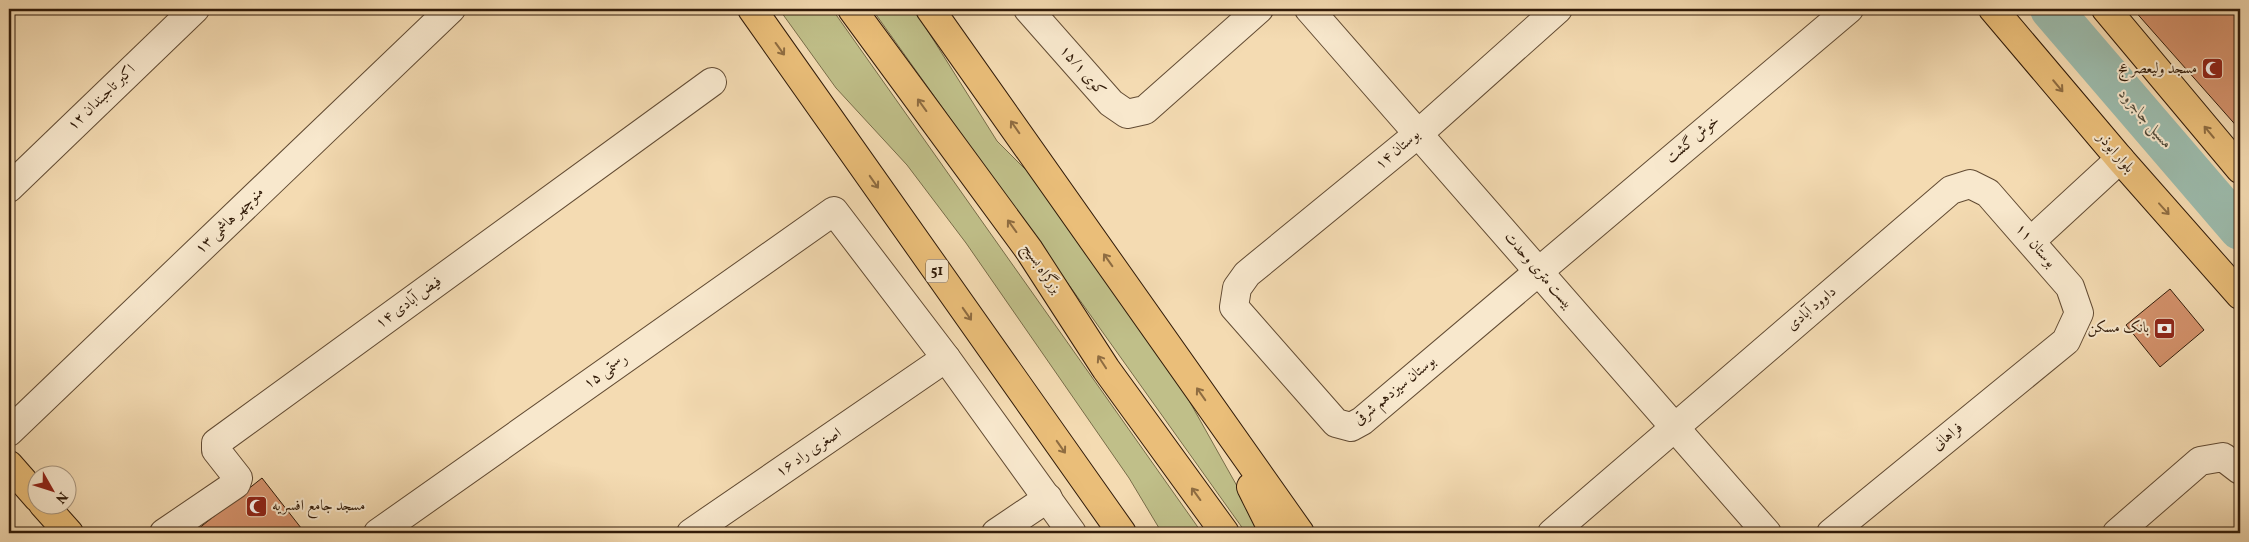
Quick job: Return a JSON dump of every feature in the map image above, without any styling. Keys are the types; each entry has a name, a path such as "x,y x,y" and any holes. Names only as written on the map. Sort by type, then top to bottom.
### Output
{"main road":[{"name":"51","path":"752,9 1122,533"},
{"name":"بزرگراه بسیج","path":"852,9 1029,250 1106,369 1225,533"},
{"path":"930,9 1300,533"},
{"name":"بلوار ابوذر","path":"1993,9 2120,159 2240,295"},
{"path":"2106,9 2240,169"},
{"path":"1218,419 1274,533"},
{"path":"9,465 28,487"},
{"path":"52,514 69,533"}],"street":[{"name":"اکبر تاجبندان ۱۲","path":"9,188 195,9"},
{"name":"منوچهر هاشمی ۱۳","path":"9,432 450,9"},
{"name":"کوی ۱۵/۱","path":"1028,9 1110,103 1127,114 1145,110 1259,9"},
{"name":"بیست متری وحدت","path":"1310,9 1673,428 1767,533"},
{"name":"بوستان ۱۴","path":"1237,288 1247,274 1418,134 1558,9"},
{"name":"خوش گشت","path":"1538,272 1849,9"},
{"name":"فیض آبادی ۱۴","path":"164,533 236,484 238,478 216,450 216,443 712,82"},
{"path":"2031,241 2120,159"},
{"name":"بوستان ۱۱","path":"1951,190 1970,184 1988,194 2070,287 2079,313 2066,340"},
{"name":"داوود آبادی","path":"1552,533 1951,190"},
{"name":"رستمی ۱۵","path":"378,533 834,210 936,365"},
{"name":"بوستان سیزدهم شرقی","path":"1237,288 1234,307 1336,423 1351,427 1362,420 1538,272"},
{"name":"فراهانی","path":"1831,533 2066,340"},
{"path":"936,365 1048,498 1072,533"},
{"name":"اصغری راد ۱۶","path":"691,533 936,365"},
{"path":"2117,533 2200,461 2223,457 2239,469"},
{"path":"996,533 1048,498"}],"shaded area":[{"path":"779,9 832,9 1202,533 1162,533 1129,478 966,243 907,165 836,88"},
{"path":"872,9 914,9 997,141 1044,188 1187,397 1237,486 1258,533 1246,533"}],"building":[{"name":"مسجد ولیعصر عج","path":"2133,9 2240,9 2240,130"},
{"name":"بانک مسکن","path":"2170,289 2204,330 2160,367 2126,325"},
{"name":"مسجد جامع افسریه","path":"262,478 305,533 193,533"}],"waterway":[{"name":"مسیل جاجرود","path":"2051,9 2240,229"}],"place":[{"name":"مسجد ولیعصر عج","path":"2213,69"},
{"name":"بانک مسکن","path":"2165,328"},
{"name":"مسجد جامع افسریه","path":"256,506"}]}
